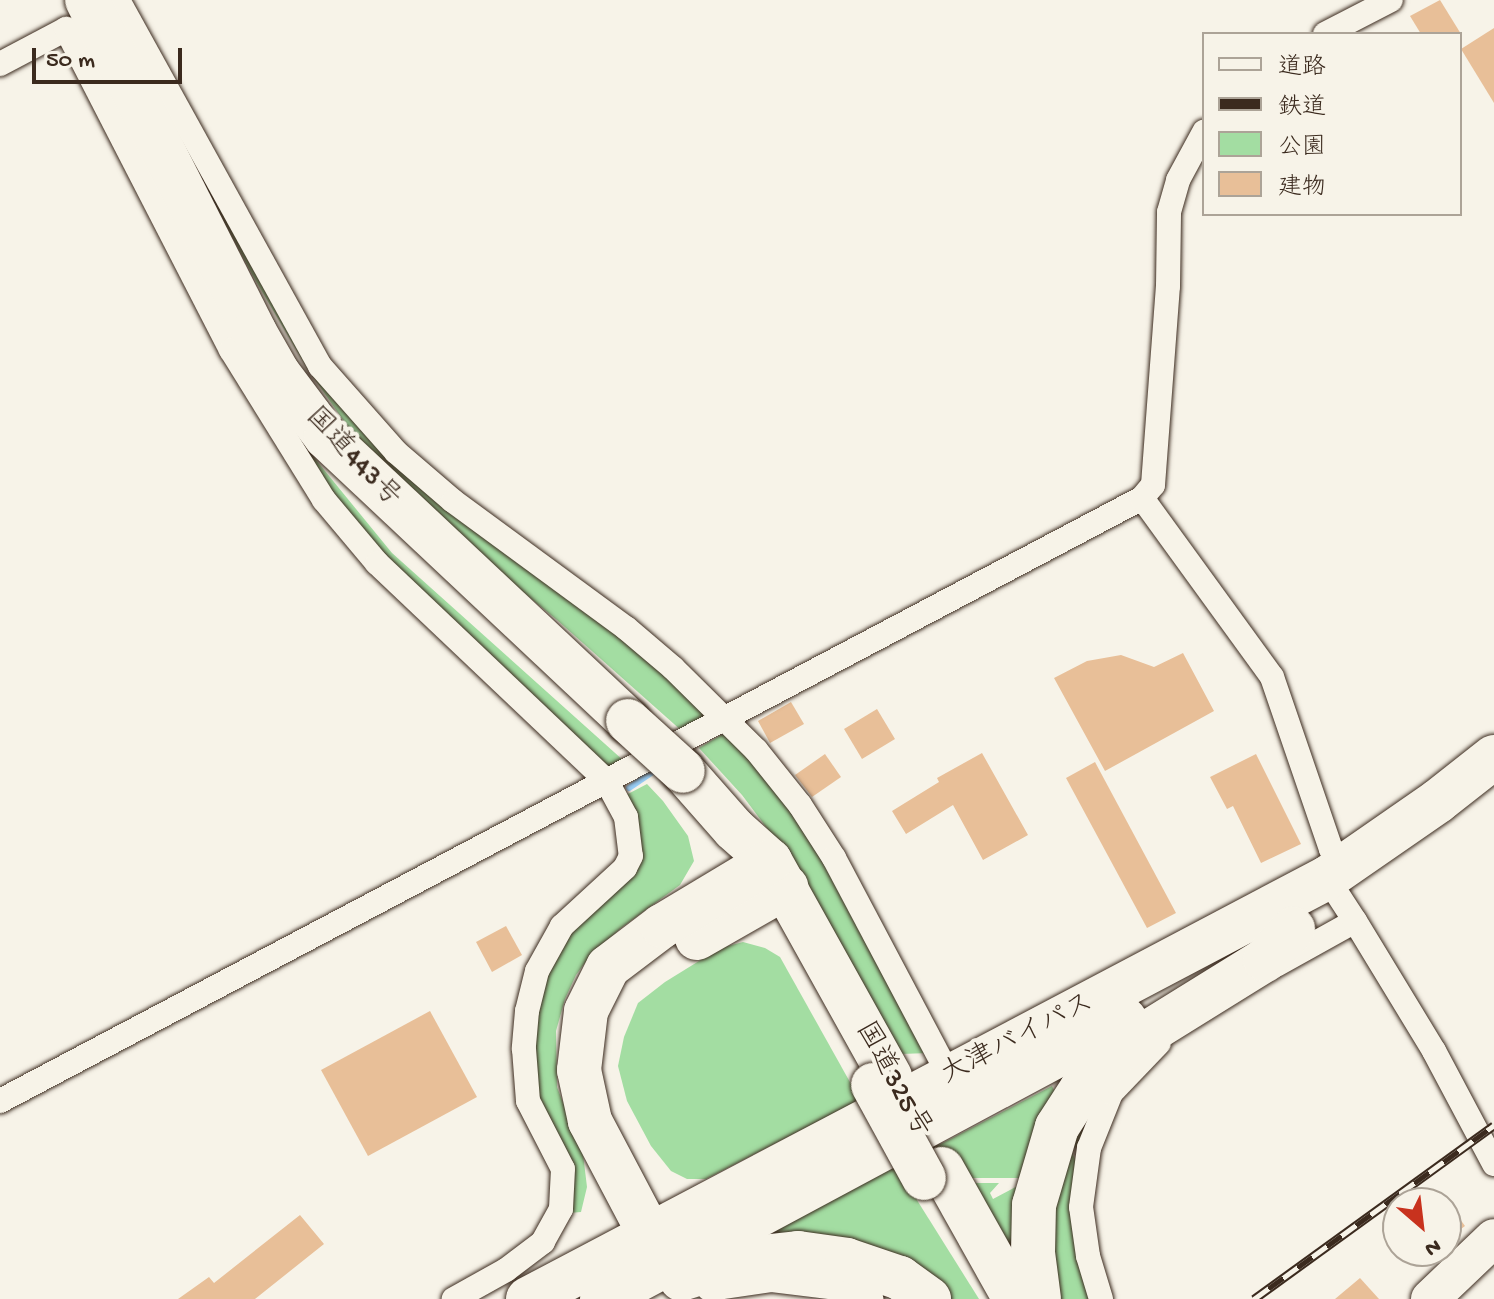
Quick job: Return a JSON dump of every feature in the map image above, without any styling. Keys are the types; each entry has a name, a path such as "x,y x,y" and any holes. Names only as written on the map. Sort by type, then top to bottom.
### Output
{"highway":[{"name":"国道443号","path":"112,1 254,331 278,373 326,437 683,771 734,829 768,880"},
{"name":"大津バイパス","path":"528,1299 669,1252 1293,929 1494,757"},
{"name":"大津バイパス","path":"602,1299 669,1252 949,1075 1215,940 1341,891 1449,826 1494,791"},
{"name":"国道325号","path":"768,880 933,1174 994,1299"},
{"path":"669,1252 608,1097 600,1061 610,1020 627,992 674,951 768,880"},
{"path":"1039,1299 1033,1253 1034,1205 1057,1127 1082,1088 1118,1051 1265,960 1293,929"},
{"name":"国道325号","path":"933,1174 1015,1299"},
{"path":"637,1299 681,1279 745,1259 798,1253 847,1260 900,1278 929,1299"}],"main road":[{"path":"1430,1299 1494,1238"}],"street":[{"path":"1329,32 1391,0"},
{"path":"112,1 320,366 362,417 453,501 626,628 725,717 800,805 834,858 949,1075"},
{"path":"0,64 66,29 231,350 324,500 377,563 606,780 626,817 631,856 625,868 562,926 537,971 524,1028 528,1101 563,1169 561,1209 543,1242 506,1270 454,1299"},
{"path":"0,1101 1142,498 1153,485 1168,286 1169,212 1178,180 1202,136"},
{"path":"1142,498 1272,677 1331,849 1341,891 1434,1051 1494,1164"},
{"path":"1101,1299 1088,1256 1081,1207 1089,1148 1111,1093 1158,1043 1201,1011 1341,891"},
{"path":"669,1252 704,1290 772,1280 836,1288 871,1299"}],"green space":[{"path":"170,119 333,392 699,698 705,719 683,732 557,620 451,533 357,440 307,368 253,276"},
{"path":"298,438 392,553 624,761 608,771 373,548 301,453"},
{"path":"728,731 803,824 929,1053 901,1054 769,831 742,795 699,748"},
{"path":"617,781 623,785 626,795 647,784 688,836 694,861 680,885 621,928 590,956 576,975 565,999 556,1031 557,1087 583,1154 587,1187 581,1212 569,1213 540,1115 532,1010 567,932 624,877"},
{"path":"743,942 765,948 780,957 860,1100 706,1179 687,1179 671,1171 651,1146 627,1101 618,1066 624,1037 638,1003 665,982 720,948"},
{"path":"1052,1086 1062,1106 1027,1284 955,1183 999,1183 990,1193 993,1199 1023,1183 1021,1178 952,1178 935,1147"},
{"path":"1079,1115 1088,1121 1081,1154 1076,1146 1071,1151 1080,1169 1094,1299 1050,1299 1043,1238"},
{"path":"895,1165 979,1299 945,1299 742,1245"}],"building":[{"path":"1440,0 1460,32 1420,32 1410,16"},
{"path":"1494,28 1494,103 1462,51"},
{"path":"1183,653 1214,711 1105,771 1054,678 1087,661 1121,655 1154,667"},
{"path":"791,702 804,724 770,743 758,721"},
{"path":"877,709 895,739 862,759 844,729"},
{"path":"982,753 1028,835 983,860 953,805 906,834 892,811 939,782 937,778"},
{"path":"825,754 841,777 812,797 795,775"},
{"path":"1256,754 1301,844 1261,863 1233,806 1227,809 1210,777"},
{"path":"1095,762 1176,913 1147,928 1066,778"},
{"path":"506,926 522,955 492,972 476,942"},
{"path":"430,1011 477,1097 368,1156 321,1070"},
{"path":"300,1215 324,1244 255,1299 178,1299 209,1277 214,1283"},
{"path":"1360,1278 1379,1299 1335,1299"}],"waterway":[{"path":"629,788 656,770"}],"railway":[{"path":"1254,1299 1494,1125"}]}
